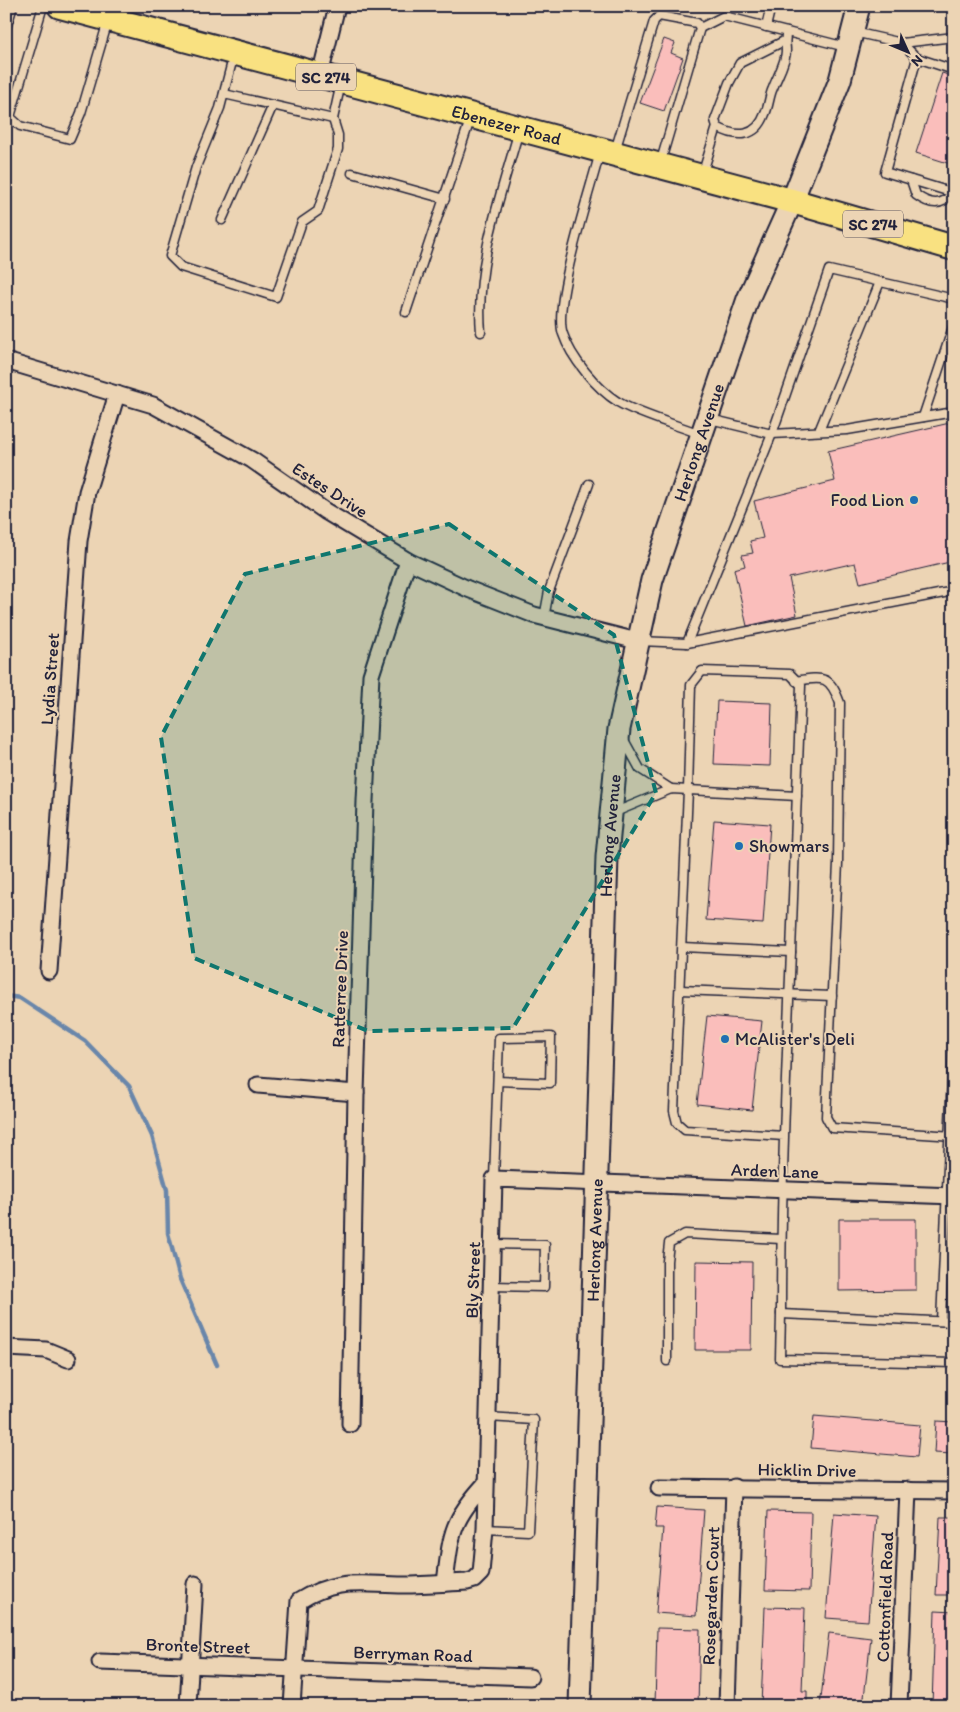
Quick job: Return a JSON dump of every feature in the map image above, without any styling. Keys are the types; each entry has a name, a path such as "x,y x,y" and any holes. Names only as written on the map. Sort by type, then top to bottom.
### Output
{"main road":[{"name":"Ebenezer Road","path":"68,7 234,53 792,200 954,248"}],"street":[{"path":"331,78 337,6"},
{"name":"Herlong Avenue","path":"580,1706 595,1183 607,856 619,729 652,580 748,299 792,200 836,89 859,6"},
{"name":"Estes Drive","path":"6,361 153,405 207,433 252,460 325,511 408,561 468,589 544,618 637,641"},
{"name":"Lydia Street","path":"49,971 79,541 87,492 117,394"},
{"name":"Ratterree Drive","path":"350,1424 356,1093 371,675 408,561"},
{"path":"258,1086 356,1093"},
{"path":"494,1179 595,1183"},
{"name":"Bly Street","path":"292,1706 299,1601 318,1590 340,1584 467,1582 474,1580 481,1573 485,1529 494,1179"},
{"name":"Arden Lane","path":"595,1183 951,1196"},
{"path":"6,1348 46,1350 68,1359"},
{"path":"445,1583 450,1541 456,1523 464,1506 485,1484"},
{"name":"Hicklin Drive","path":"660,1488 954,1491"},
{"name":"Rosegarden Court","path":"726,1706 734,1488"},
{"name":"Cottonfield Road","path":"899,1706 908,1490"},
{"path":"188,1706 195,1584"},
{"name":"Bronte Street","path":"100,1662 295,1669"},
{"name":"Berryman Road","path":"295,1669 530,1677"}],"lane":[{"path":"6,28 13,6"},
{"path":"43,6 10,117 20,126 70,139 82,113 108,19"},
{"path":"724,16 726,6"},
{"path":"766,27 771,6"},
{"path":"700,28 697,24 659,16 654,21 564,286 562,333 573,354 591,377 618,402 705,426 772,434 847,430 954,412"},
{"path":"660,166 700,28 724,16 787,32 851,40 902,43 954,38"},
{"path":"717,127 731,134 742,135 754,130 765,115 786,51 784,41 787,32"},
{"path":"702,177 717,127 715,120 729,82 740,63 784,41"},
{"path":"902,43 917,58 954,70"},
{"path":"234,53 224,94 196,167 170,256 181,267 276,296 302,222 318,211 338,149 338,135 333,118 331,78"},
{"path":"911,180 916,195 939,204 946,202 954,193 885,172 917,58"},
{"path":"224,94 333,118"},
{"path":"222,220 273,105"},
{"path":"406,312 471,116"},
{"path":"481,332 479,310 494,218 520,128"},
{"path":"352,173 445,199"},
{"path":"687,643 772,434 829,270 954,299"},
{"path":"819,431 880,282"},
{"path":"923,417 954,324"},
{"path":"544,618 549,591 589,484"},
{"path":"637,641 687,643 954,591"},
{"path":"784,1136 685,1130 677,1123 674,1111 691,686 702,671 790,674 801,685 782,1190 780,1360 954,1363"},
{"path":"796,680 817,677 827,680 834,688 840,703 838,864 826,1117 832,1128 952,1136"},
{"path":"619,729 630,754 640,769 671,789"},
{"path":"612,814 671,789 797,796"},
{"path":"682,947 791,952"},
{"path":"680,990 832,996"},
{"path":"941,1321 951,1196 954,1033"},
{"path":"494,1179 499,1038 551,1037 550,1083 498,1081"},
{"path":"667,1361 667,1261 669,1243 685,1234 781,1239"},
{"path":"491,1286 544,1287 545,1245 492,1244"},
{"path":"781,1314 954,1322"},
{"path":"485,1529 528,1531 534,1420 488,1417"}],"highlighted area":[{"path":"449,524 614,635 656,793 513,1028 368,1031 194,958 161,737 245,574"}],"building":[{"path":"664,39 675,43 671,53 683,58 664,111 640,103"},
{"path":"942,73 954,77 954,165 916,153"},
{"path":"954,422 954,561 860,583 855,563 789,578 797,615 747,626 734,569 745,566 742,555 753,553 750,541 763,538 754,501 835,481 828,451"},
{"path":"717,701 772,703 770,766 714,764"},
{"path":"714,820 770,824 763,924 706,920"},
{"path":"707,1016 762,1021 752,1110 697,1104"},
{"path":"839,1219 916,1219 916,1290 839,1291"},
{"path":"696,1261 752,1262 751,1350 695,1350"},
{"path":"814,1416 920,1425 917,1457 811,1448"},
{"path":"936,1421 954,1422 954,1454 934,1453"},
{"path":"657,1507 704,1510 696,1616 656,1613 663,1528 655,1528"},
{"path":"768,1511 811,1512 809,1591 765,1590"},
{"path":"834,1513 876,1516 868,1621 826,1618"},
{"path":"940,1517 954,1517 954,1595 936,1595"},
{"path":"765,1607 805,1608 802,1691 807,1691 807,1706 761,1706"},
{"path":"935,1611 954,1612 954,1706 932,1706"},
{"path":"657,1628 700,1629 698,1706 655,1706"},
{"path":"829,1633 871,1638 863,1706 820,1706"}],"waterway":[{"path":"6,996 20,998 85,1041 129,1086 152,1136 167,1190 168,1233 180,1279 217,1365"}],"place":[{"name":"Food Lion","path":"914,500"},
{"name":"Showmars","path":"739,846"},
{"name":"McAlister's Deli","path":"725,1039"}]}
